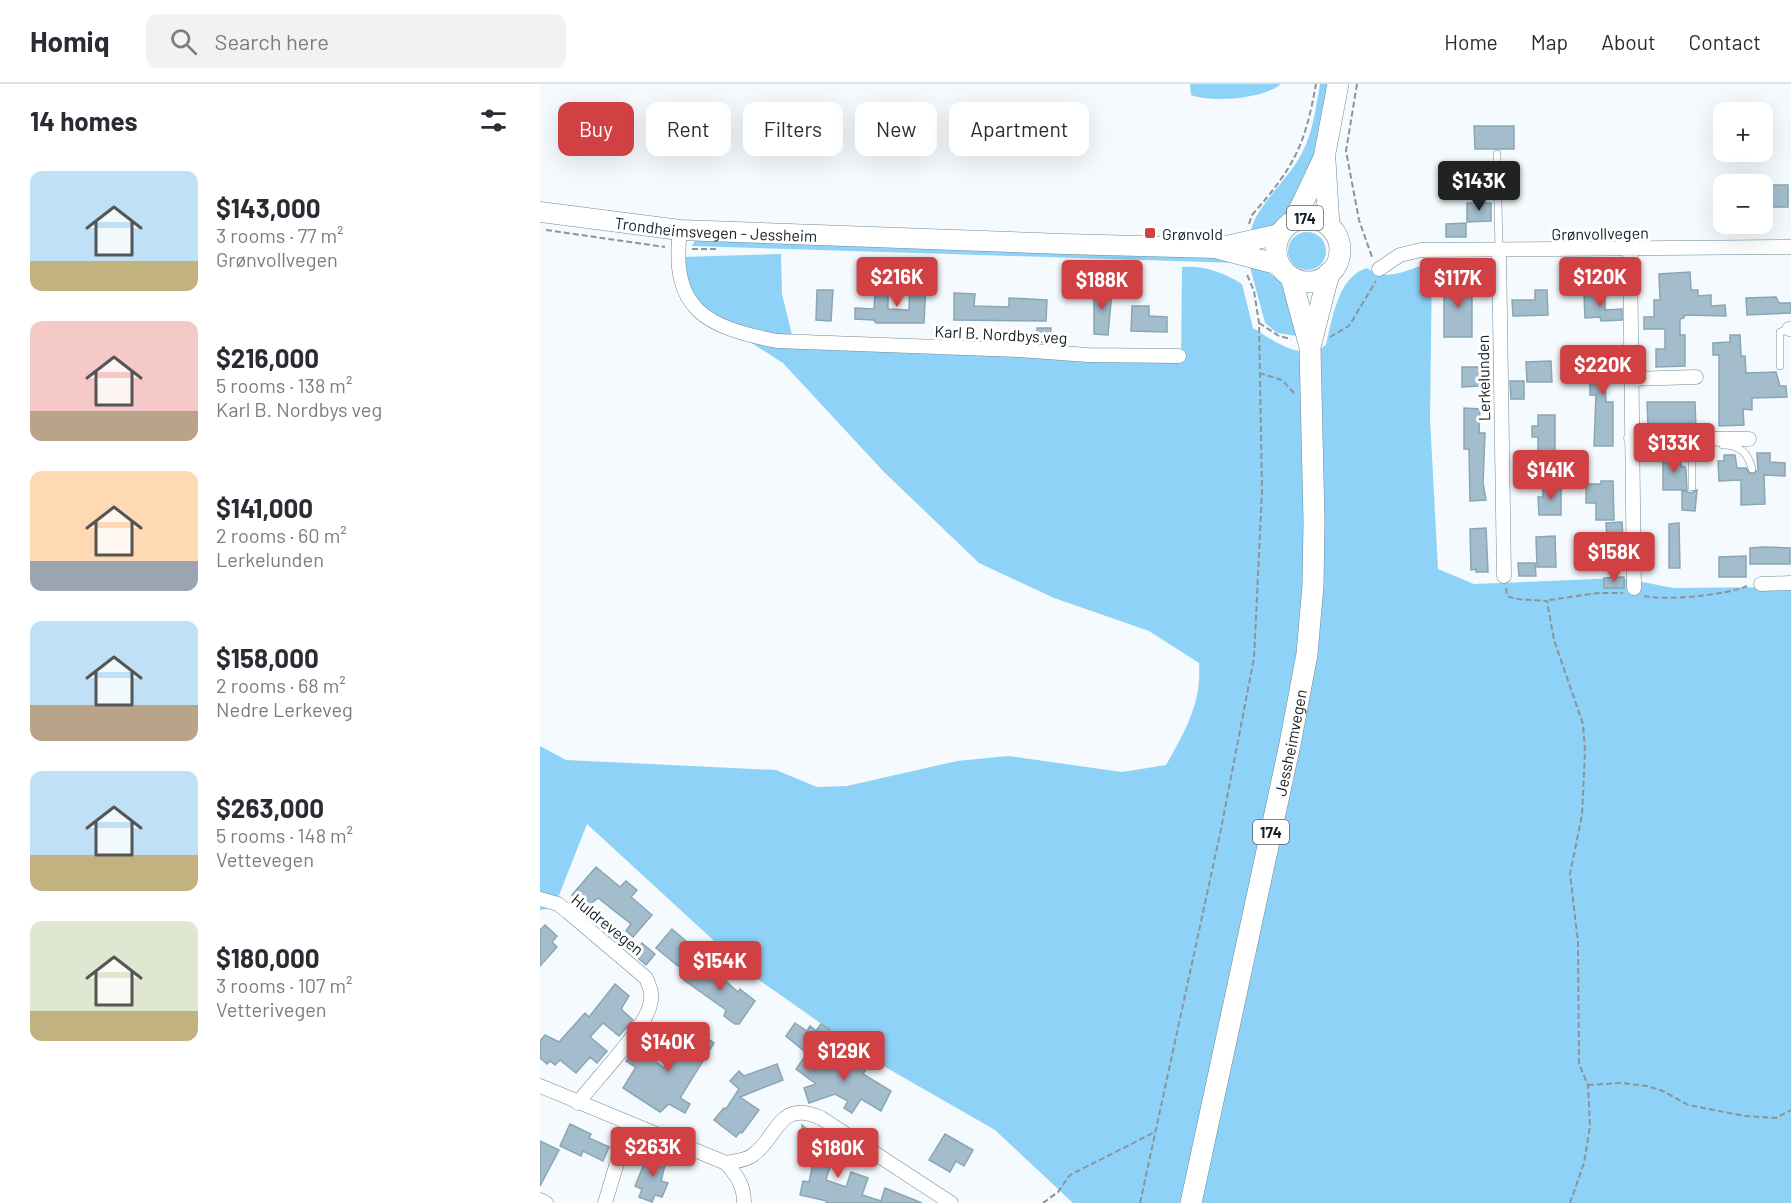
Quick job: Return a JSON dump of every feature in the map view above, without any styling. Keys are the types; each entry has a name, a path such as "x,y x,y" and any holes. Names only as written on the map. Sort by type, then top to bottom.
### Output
{"main road":[{"name":"174","path":"1286,271 1276,250 1324,158 1338,84"},
{"name":"174","path":"1324,158 1327,172 1329,226 1338,240 1340,249 1335,266 1329,273"},
{"name":"Trondheimsvegen - Jessheim","path":"540,212 680,230 1217,248 1286,271"},
{"name":"174","path":"1287,227 1312,218 1329,226"},
{"name":"Trondheimsvegen - Jessheim","path":"1217,248 1287,227"},
{"path":"1286,271 1311,281 1329,273"},
{"name":"Jessheimvegen","path":"1286,271 1310,342"},
{"name":"Jessheimvegen","path":"1191,1203 1290,744 1307,654 1313,585 1314,522 1310,342 1329,273"}],"street":[{"name":"Karl B. Nordbys veg","path":"680,230 678,275 687,299 698,312 718,324 749,336 777,341 1019,350 1088,356 1179,356"},
{"name":"Grønvollvegen","path":"1379,269 1407,252 1791,247"},
{"path":"1630,249 1632,592"},
{"name":"Lerkelunden","path":"1499,251 1504,576"},
{"path":"1630,379 1696,377"},
{"path":"1631,438 1749,438"},
{"path":"1761,584 1791,583"},
{"name":"Huldrevegen","path":"540,900 558,904 568,912 646,978 652,992 650,1006 640,1026 578,1103"},
{"path":"540,1086 726,1163 740,1180 744,1191 744,1203"},
{"path":"726,1163 752,1156 761,1148 780,1121 795,1113 806,1113 821,1118 951,1203"},
{"path":"605,1203 629,1124"},
{"path":"540,1200 546,1203"}],"lane":[{"path":"1497,154 1499,251"},
{"path":"1780,366 1780,332 1790,329"},
{"path":"1690,438 1701,445 1739,447 1749,458 1752,469"},
{"path":"1690,438 1692,487"}],"path":[{"path":"1247,229 1252,215 1292,164 1307,132 1316,84"},
{"path":"1259,323 1279,336 1310,342 1337,335 1349,326 1379,276 1379,269 1366,247 1361,229 1346,151 1357,84"},
{"path":"1140,1203 1217,845 1254,658 1262,491 1259,323 1254,291 1246,271"},
{"path":"1259,373 1282,380 1295,395"},
{"path":"1504,576 1507,596 1515,599 1546,600 1598,592 1632,592 1660,597 1735,592 1750,585 1761,584"},
{"path":"1546,600 1554,640 1583,724 1585,751 1582,815 1570,874 1579,953 1579,1064 1588,1085 1590,1126 1584,1163 1570,1203"},
{"path":"1588,1085 1621,1083 1647,1086 1663,1091 1688,1105 1745,1116 1776,1118 1791,1110"},
{"path":"1043,1203 1058,1192 1070,1175 1155,1132"}],"shaded area":[{"path":"1190,84 1281,84 1250,96 1212,99 1191,95"},
{"path":"1320,84 1328,84 1317,142 1305,183 1285,216 1269,228 1250,235 1258,214 1296,163 1306,145 1314,119"},
{"path":"1307,232 1314,233 1320,238 1325,244 1325,258 1320,264 1314,269 1307,270 1300,269 1294,264 1289,258 1288,251 1289,244 1294,238 1300,233"},
{"path":"695,240 1206,256 1239,263 692,246"},
{"path":"781,254 782,294 795,347 1181,362 1182,267 1213,270 1242,284 1253,328 1288,348 1307,351 1317,350 1326,345 1338,300 1349,280 1357,273 1367,268 1375,273 1392,275 1432,263 1430,419 1438,569 1474,584 1621,578 1674,588 1791,587 1791,1203 1073,1203 995,1130 873,1060 749,973 587,824 554,908 540,910 540,746 566,760 776,770 817,787 847,786 957,761 1008,756 1122,772 1166,765 1191,716 1198,691 1199,663 1149,631 1054,598 979,563 884,472 783,363 725,326 685,291 681,257"},
{"path":"1249,263 1274,276 1286,290 1297,336 1277,333 1265,323"}],"building":[{"path":"1474,126 1514,126 1514,149 1475,149"},
{"path":"1773,185 1788,185 1788,207 1773,207"},
{"path":"1467,203 1491,203 1491,221 1467,222"},
{"path":"1466,223 1466,237 1446,237 1446,224"},
{"path":"1690,272 1691,290 1698,290 1698,296 1711,295 1711,306 1725,305 1726,316 1684,315 1684,318 1680,319 1680,335 1685,335 1685,366 1656,367 1656,349 1665,349 1665,329 1644,329 1644,317 1654,317 1654,300 1660,300 1659,274"},
{"path":"1444,281 1472,283 1472,337 1444,337"},
{"path":"910,282 926,283 924,323 876,323 874,320 855,319 855,308 874,309 875,294 888,294 888,309 909,310"},
{"path":"1094,289 1112,290 1108,335 1094,334"},
{"path":"817,290 833,290 831,321 816,320"},
{"path":"1535,290 1547,290 1548,315 1513,316 1512,300 1535,300"},
{"path":"954,293 975,294 974,306 1009,307 1009,298 1047,300 1046,321 954,320"},
{"path":"1584,294 1605,294 1605,310 1622,309 1622,320 1601,321 1600,317 1585,318"},
{"path":"1776,297 1779,303 1791,303 1791,313 1747,315 1746,298"},
{"path":"1132,306 1149,306 1149,316 1167,317 1167,332 1131,331"},
{"path":"1037,328 1051,328 1050,343 1037,342"},
{"path":"1730,335 1740,335 1741,356 1745,356 1746,373 1776,372 1780,386 1786,386 1787,397 1752,398 1752,410 1743,409 1744,425 1719,426 1719,355 1713,355 1713,343 1730,342"},
{"path":"1611,347 1611,364 1617,364 1617,376 1611,376 1611,382 1605,382 1606,402 1613,402 1613,446 1594,446 1596,395 1590,395 1590,380 1594,380 1593,348"},
{"path":"1551,361 1552,382 1527,382 1526,362"},
{"path":"1462,367 1479,367 1479,386 1462,387"},
{"path":"1510,381 1524,381 1524,399 1511,399"},
{"path":"1647,402 1695,402 1696,429 1681,429 1680,425 1648,426"},
{"path":"1464,408 1480,409 1479,433 1485,433 1483,483 1486,500 1470,501 1469,449 1464,449"},
{"path":"1538,415 1555,415 1555,457 1538,457 1538,437 1532,437 1532,426 1538,426"},
{"path":"1757,453 1770,453 1770,462 1785,463 1785,476 1764,475 1765,504 1741,505 1741,480 1719,481 1718,461 1724,461 1724,455 1735,455 1737,468 1746,468 1749,473 1753,474 1758,470"},
{"path":"1663,456 1681,456 1681,466 1686,470 1687,490 1663,490"},
{"path":"1518,464 1535,464 1535,477 1518,477"},
{"path":"1601,481 1613,481 1614,520 1596,520 1596,503 1586,503 1586,484 1601,484"},
{"path":"1543,485 1561,485 1561,515 1539,515 1538,497 1543,497"},
{"path":"1682,490 1691,493 1697,490 1695,511 1682,510"},
{"path":"1622,522 1623,538 1607,538 1606,523"},
{"path":"1679,523 1680,568 1669,568 1669,524"},
{"path":"1486,528 1488,572 1476,572 1476,569 1471,570 1470,529"},
{"path":"1555,536 1556,567 1537,567 1536,537"},
{"path":"1610,541 1611,568 1586,569 1585,554 1595,554 1594,542"},
{"path":"1750,548 1790,548 1790,564 1750,564"},
{"path":"1746,556 1746,577 1719,577 1719,557"},
{"path":"1518,563 1535,563 1536,576 1519,576"},
{"path":"1624,577 1624,588 1604,588 1604,578"},
{"path":"596,867 620,887 626,881 637,890 631,897 652,915 633,937 626,931 631,924 598,898 587,907 572,895"},
{"path":"545,925 557,936 552,942 557,947 540,966 540,930"},
{"path":"672,929 686,941 679,950 687,957 678,966 656,948"},
{"path":"642,943 655,954 646,965 633,954"},
{"path":"699,958 738,992 740,989 755,1001 739,1024 735,1024 724,1016 726,1010 684,980"},
{"path":"615,984 629,996 621,1009 633,1020 619,1036 603,1023 590,1037 607,1051 597,1063 590,1057 576,1073 560,1060 555,1065 550,1061 547,1064 540,1058 540,1041 545,1035 559,1042 585,1013 589,1017"},
{"path":"795,1023 807,1031 810,1026 816,1031 821,1024 830,1030 814,1059 786,1036"},
{"path":"693,1028 709,1035 707,1038 714,1043 680,1098 690,1104 685,1113 669,1104 660,1112 623,1088 636,1067 626,1061 636,1046 664,1068 670,1057 674,1060"},
{"path":"846,1048 870,1062 863,1074 891,1091 881,1111 861,1099 852,1113 844,1108 848,1101 835,1094 809,1103 804,1088 816,1084 796,1069 806,1055 832,1070"},
{"path":"777,1064 783,1080 740,1097 759,1110 742,1133 740,1132 736,1137 714,1120 724,1108 726,1109 739,1089 730,1081 739,1071 744,1076"},
{"path":"570,1124 591,1134 589,1138 609,1147 603,1161 583,1151 581,1156 560,1146"},
{"path":"802,1125 827,1146 829,1145 833,1157 826,1180 846,1187 851,1172 868,1178 862,1195 881,1201 885,1188 922,1203 826,1203 827,1201 800,1195 803,1181 809,1182 813,1163 810,1153 803,1147"},
{"path":"945,1134 973,1150 964,1166 956,1161 950,1172 929,1160"},
{"path":"540,1141 559,1150 540,1186"},
{"path":"655,1152 667,1157 661,1181 668,1183 662,1197 655,1195 652,1202 639,1197 642,1189 635,1186 644,1164 649,1166"}],"place":[{"name":"Grønvold","path":"1150,233"}]}
